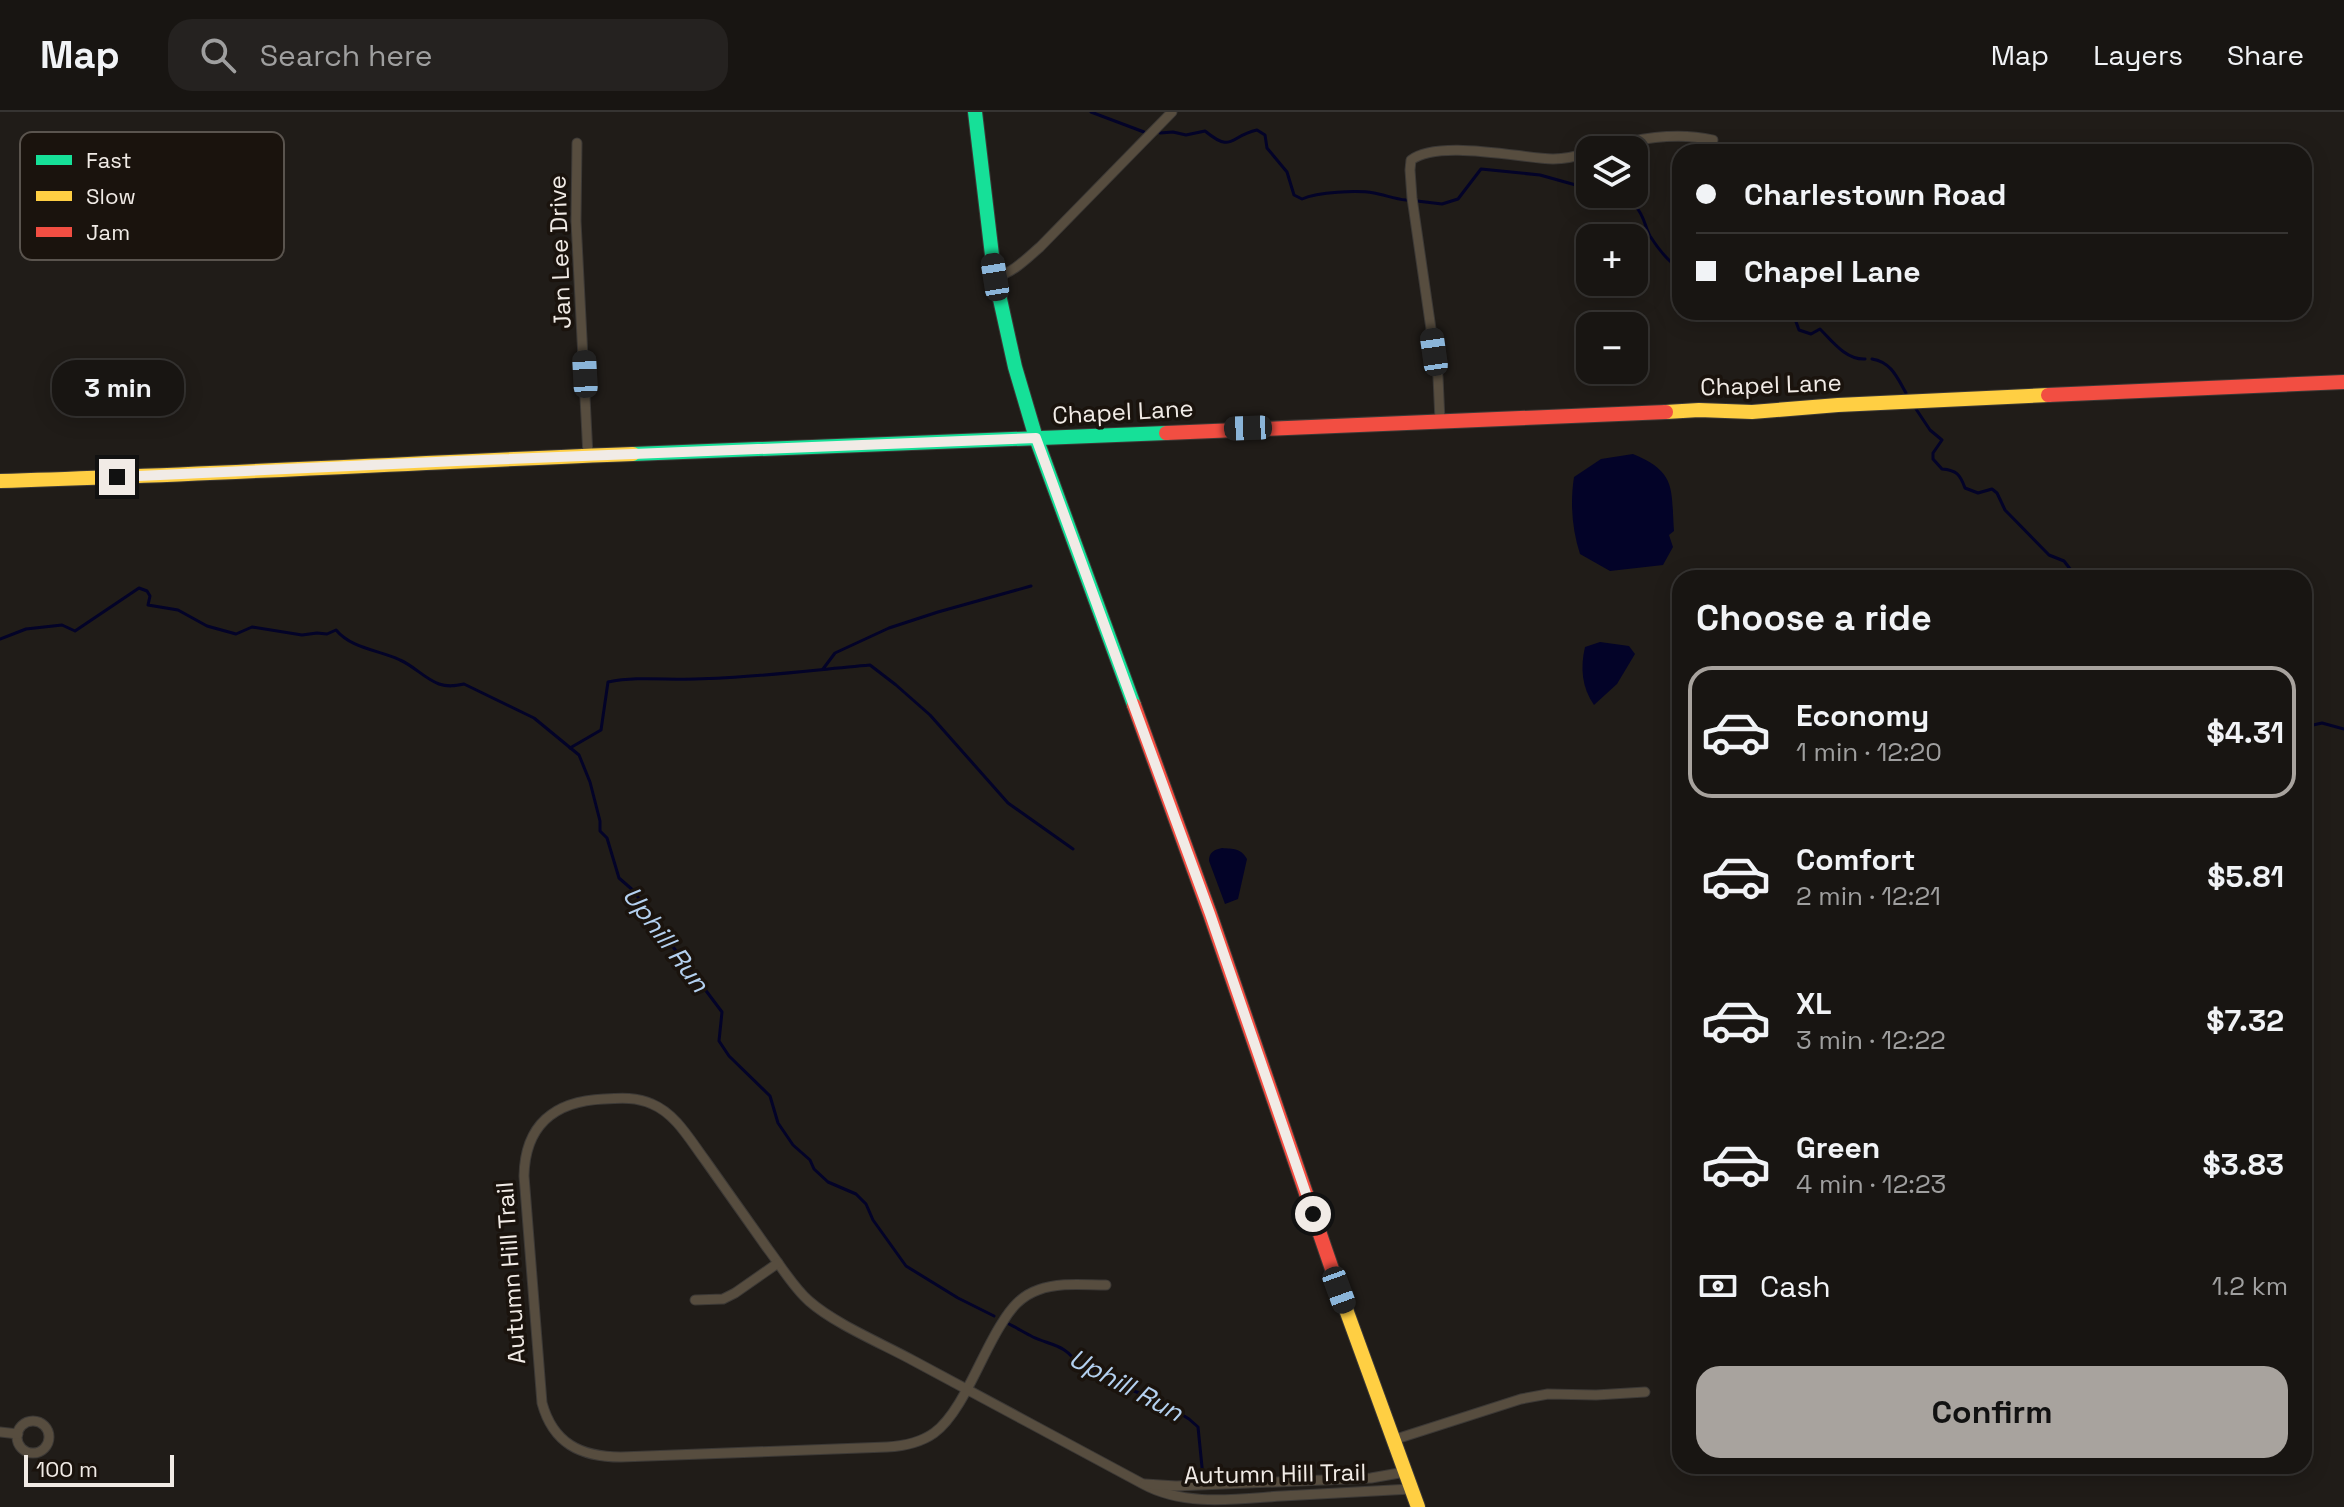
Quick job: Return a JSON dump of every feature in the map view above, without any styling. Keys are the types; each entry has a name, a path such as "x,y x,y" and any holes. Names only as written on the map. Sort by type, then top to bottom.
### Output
{"street":[{"path":"975,112 995,277 1010,353 1036,438 1210,914 1314,1219 1418,1507"},
{"path":"995,277 1022,263 1040,247 1172,112"},
{"path":"1648,138 1686,136 1713,140"},
{"name":"Jan Lee Drive","path":"577,143 576,221 588,456"},
{"path":"1440,421 1438,377 1411,160 1429,153 1473,151 1553,159 1576,155"},
{"name":"Chapel Lane","path":"0,481 1654,411 1752,412 1838,405 2344,382"},
{"name":"Autumn Hill Trail","path":"966,1389 950,1416 935,1433 913,1444 901,1446 607,1457 569,1445 551,1426 542,1403 538,1373 524,1176 526,1151 531,1140 552,1113 572,1103 620,1098 644,1101 666,1112 684,1132 799,1291 821,1310 1143,1484 1172,1496 1212,1500 1411,1489"},
{"path":"695,1300 723,1299 778,1263"},
{"path":"966,1389 996,1331 1019,1301 1052,1286 1106,1285"},
{"path":"1393,1440 1521,1399 1548,1394 1645,1392"},
{"path":"0,1432 18,1434"},
{"name":"Autumn Hill Trail","path":"1143,1484 1176,1486 1371,1478 1405,1472"}],"water":[{"path":"1633,454 1658,468 1669,484 1674,531 1669,535 1673,547 1663,565 1610,571 1580,554 1572,516 1574,477 1601,459"},
{"path":"1600,642 1629,646 1635,654 1617,684 1594,705 1583,678 1583,663 1585,647"},
{"path":"1222,848 1239,851 1247,859 1238,899 1225,904 1209,861 1212,852"}],"waterway":[{"path":"1091,112 1144,132"},
{"path":"1160,133 1186,135 1205,131 1226,142 1257,130 1265,135 1267,148 1287,172 1294,195 1302,199 1327,193 1358,192 1406,200"},
{"path":"1417,201 1442,204 1458,199 1481,169 1540,175 1576,185"},
{"path":"1637,208 1653,240 1672,262"},
{"path":"1795,320 1799,330 1811,334 1820,329 1846,353 1865,359"},
{"path":"1872,359 1889,367 1906,393"},
{"path":"1914,406 1930,430 1942,440 1933,453 1933,459 1942,469 1957,474 1965,488 1978,493 1992,489 2005,510 2049,555 2064,561 2071,570"},
{"path":"823,669 835,653 889,628 1031,586"},
{"name":"Uphill Run","path":"0,639 26,629 62,625 75,631 139,588 150,596 148,605 178,610 207,626 236,634 252,627 302,635 327,634 336,630 358,645 405,663 434,682 448,686 464,684 534,718 579,755 590,782 600,831 607,838 619,878 635,892 722,1012 719,1041 729,1056 770,1096 778,1123 793,1145 828,1182 856,1194 866,1204 873,1220 906,1266 994,1316"},
{"path":"570,748 601,730 608,682 739,677 870,665 930,715 1008,803 1073,849"},
{"path":"2312,725 2322,723 2344,729"},
{"name":"Uphill Run","path":"1009,1324 1064,1349 1077,1365 1102,1373 1189,1419 1198,1427 1203,1477"}],"traffic: fast":[{"path":"975,112 994,272 1015,367 1036,438 1134,705"},
{"path":"633,454 1166,433"}],"traffic: slow":[{"path":"1666,412 1752,412 2048,395"},
{"path":"0,481 633,454"},
{"path":"1344,1304 1418,1507"}],"traffic: jam":[{"path":"2048,395 2344,382"},
{"path":"1166,433 1666,412"},
{"path":"1134,705 1210,914 1344,1304"}],"route":[{"path":"117,477 1036,438 1210,914 1313,1214"}]}
